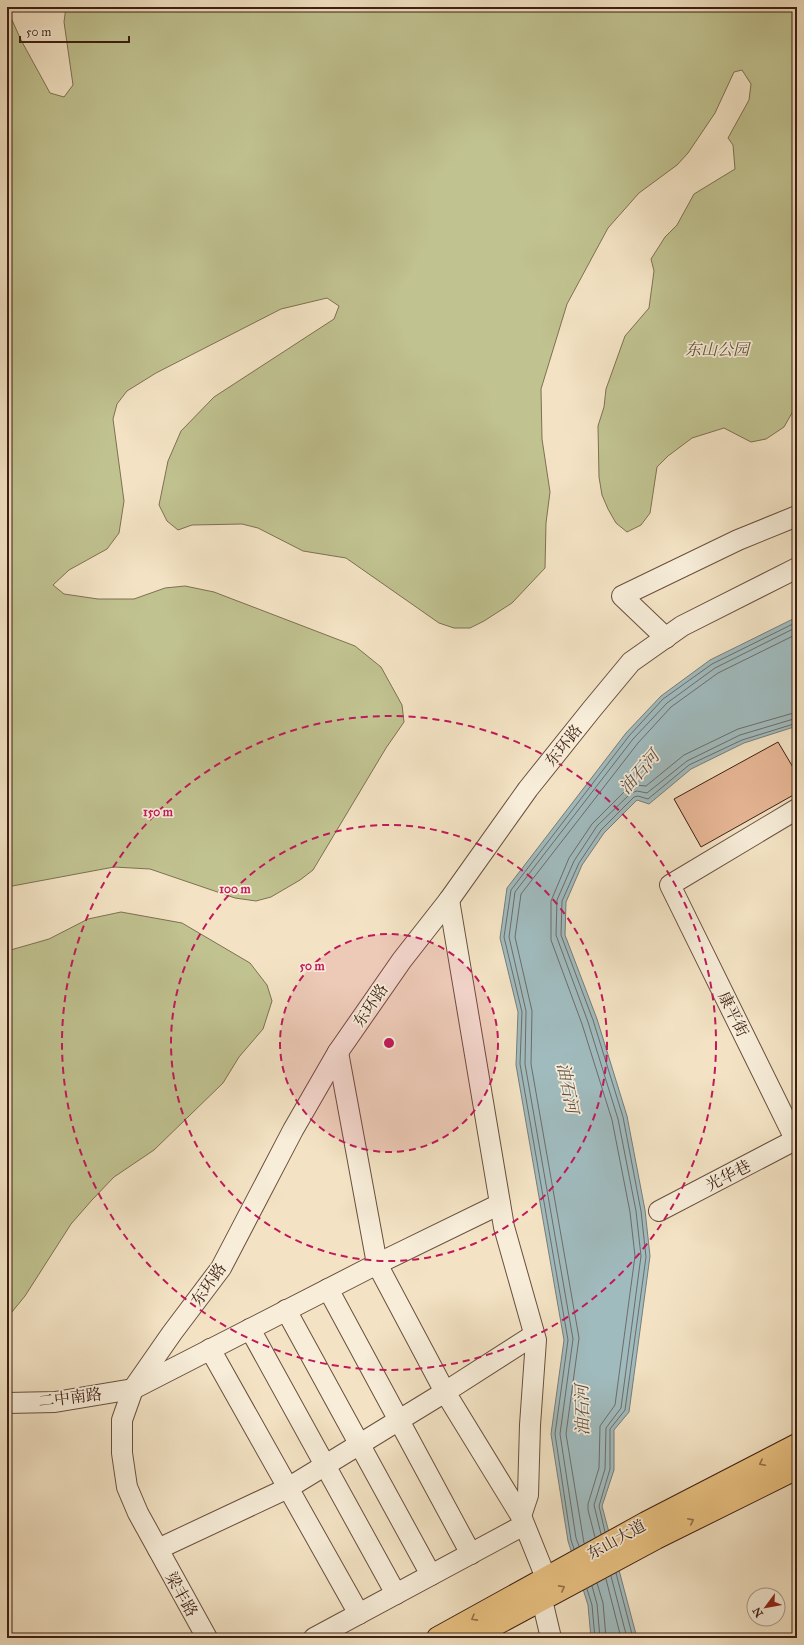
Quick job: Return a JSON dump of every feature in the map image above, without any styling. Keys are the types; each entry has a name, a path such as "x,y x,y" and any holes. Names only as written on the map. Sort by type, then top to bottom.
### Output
{"main road":[{"name":"东山大道","path":"438,1638 512,1606 542,1600 651,1530 797,1445"},
{"name":"东山大道","path":"470,1638 546,1578 651,1530 797,1468"}],"street":[{"path":"666,638 622,596 738,540 797,516"},
{"name":"东环路","path":"158,1549 138,1513 127,1486 122,1453 122,1420 133,1389 172,1333 221,1268 293,1130 338,1052 402,960 449,900 528,789 631,662 682,626 797,568"},
{"name":"康平街","path":"797,809 670,885 797,1141"},
{"path":"314,1638 470,1554 522,1521 528,1495 530,1425 536,1340 504,1227 449,900"},
{"path":"338,1052 377,1264 445,1392 522,1521 546,1578"},
{"name":"光华巷","path":"659,1211 797,1141"},
{"name":"二中南路","path":"7,1403 55,1402 133,1389 377,1264 500,1204"},
{"path":"328,1289 470,1554"},
{"path":"286,1310 431,1575"},
{"path":"250,1329 396,1594"},
{"path":"158,1549 288,1488 445,1392 534,1335"},
{"path":"210,1349 358,1614"},
{"name":"梁丰路","path":"158,1549 207,1638"},
{"path":"542,1600 551,1638"}],"green space":[{"name":"东山公园","path":"66,7 797,7 797,404 784,427 766,439 751,442 724,428 692,438 668,456 657,467 650,513 641,525 627,532 616,523 602,495 599,477 598,426 604,407 606,389 625,336 649,308 654,271 651,259 665,237 677,225 694,194 735,169 733,145 728,138 749,100 751,84 742,70 734,72 715,113 688,153 677,165 639,193 608,228 567,304 541,389 542,439 550,492 546,523 545,568 512,603 484,621 470,628 454,628 439,623 346,558 303,551 258,528 242,524 192,525 178,530 167,521 159,505 168,461 181,431 214,397 334,319 339,306 327,298 281,309 156,373 127,391 117,404 113,419 124,501 119,533 107,549 69,570 53,585 64,594 98,599 134,599 165,588 185,586 214,592 355,646 381,667 402,705 404,722 386,748 313,870 300,880 271,897 256,901 235,898 150,869 114,867 7,887 7,9 21,40 50,93 64,97 73,85 64,22"},
{"path":"121,912 182,923 250,963 267,985 272,1001 263,1029 239,1057 223,1083 154,1150 114,1177 92,1200 71,1224 25,1296 7,1318 7,951 49,939 88,919"}],"water":[{"name":"油石河","path":"797,617 797,726 744,743 691,769 649,804 637,800 604,833 582,865 566,902 565,935 597,1019 627,1116 645,1210 650,1256 629,1412 614,1430 614,1470 602,1506 637,1638 591,1638 588,1605 568,1541 551,1434 564,1340 516,1065 518,1012 500,938 507,888 626,733 661,696 710,660"}],"building":[{"path":"778,742 797,774 797,793 701,847 674,799"}]}
